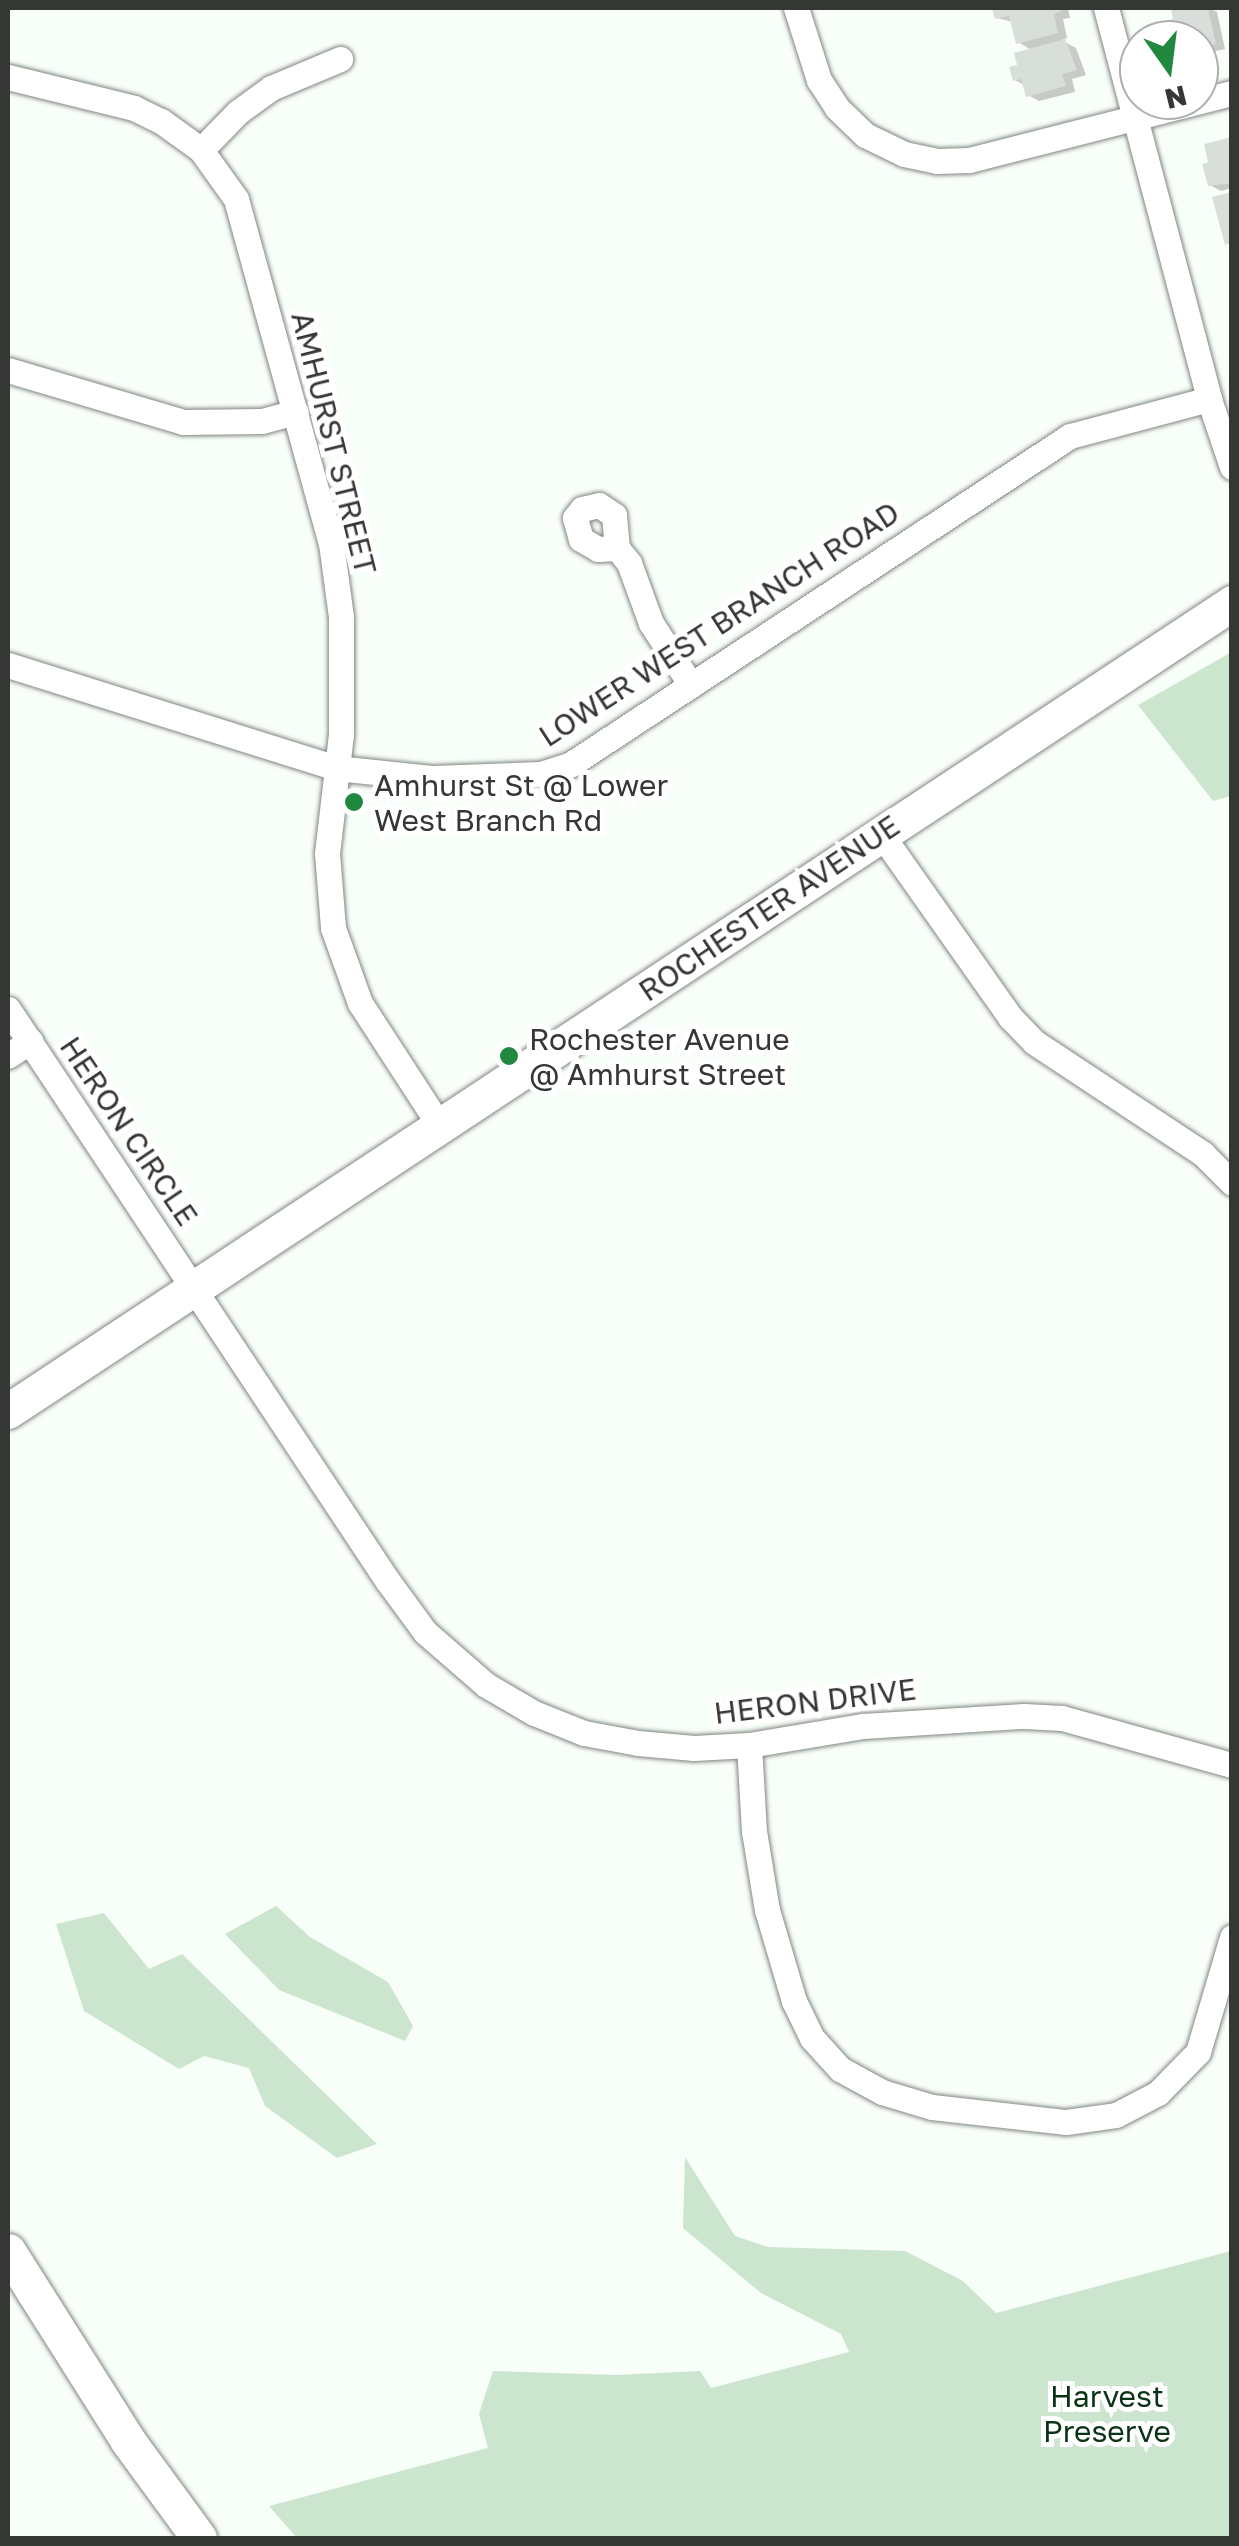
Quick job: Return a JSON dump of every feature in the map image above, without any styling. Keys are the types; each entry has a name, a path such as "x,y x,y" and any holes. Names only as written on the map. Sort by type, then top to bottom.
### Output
{"main road":[{"name":"ROCHESTER AVENUE","path":"8,1412 1232,603"},
{"path":"8,2250 157,2484 199,2538"}],"street":[{"path":"796,8 820,80 837,108 864,135 904,154 970,160 1128,120"},
{"path":"1106,8 1119,56"},
{"path":"200,150 238,112 271,88 340,59"},
{"name":"AMHURST STREET","path":"8,77 134,108 162,121 200,150 236,199 330,543 341,617 343,691 326,883 342,961 376,1032 440,1126"},
{"path":"1137,120 1208,398 1232,467"},
{"path":"8,370 183,422 262,421 296,412"},
{"name":"LOWER WEST BRANCH ROAD","path":"8,664 336,768 433,778 541,774 571,764 1070,436 1208,398"},
{"path":"618,548 629,564 651,622 691,686"},
{"path":"880,834 1010,1017 1034,1042 1202,1154 1232,1183"},
{"name":"HERON CIRCLE","path":"8,1009 195,1289"},
{"path":"8,1056 30,1041"},
{"name":"HERON DRIVE","path":"195,1289 425,1632 454,1660 534,1713 584,1732 694,1748 749,1745 863,1726 1024,1716 1062,1718 1232,1765"},
{"path":"749,1745 754,1831 768,1910 794,2001 812,2038 840,2069 882,2092 932,2107 1066,2122 1116,2115 1158,2094 1198,2052 1232,1937"}],"green space":[{"path":"1230,653 1231,796 1213,801 1138,705"},
{"path":"276,1906 310,1937 388,1982 413,2026 405,2041 279,1990 225,1934"},
{"path":"104,1913 149,1969 182,1954 377,2144 337,2158 265,2106 249,2068 204,2056 179,2069 84,2011 56,1924"},
{"name":"Harvest Preserve","path":"685,2157 735,2236 768,2247 905,2251 963,2281 996,2313 1231,2251 1231,2538 297,2538 269,2506 488,2448 479,2414 493,2371 616,2375 700,2371 711,2388 849,2352 841,2334 761,2293 683,2228"}],"building":[{"path":"992,8 1060,8 1061,12 1054,14 1058,33 1016,44 1009,16 995,19"},
{"path":"1171,8 1208,8 1211,20 1169,20 1173,19"},
{"path":"1065,39 1077,70 1062,74 1066,86 1026,97 1021,79 1013,81 1009,67 1017,65 1014,53"},
{"path":"1232,137 1232,183 1208,186 1202,164 1208,162 1204,144"},
{"path":"1232,192 1232,243 1225,245 1212,197"}],"place":[{"name":"Amhurst St @ Lower West Branch Rd","path":"354,802"},
{"name":"Rochester Avenue @ Amhurst Street","path":"509,1056"}]}
